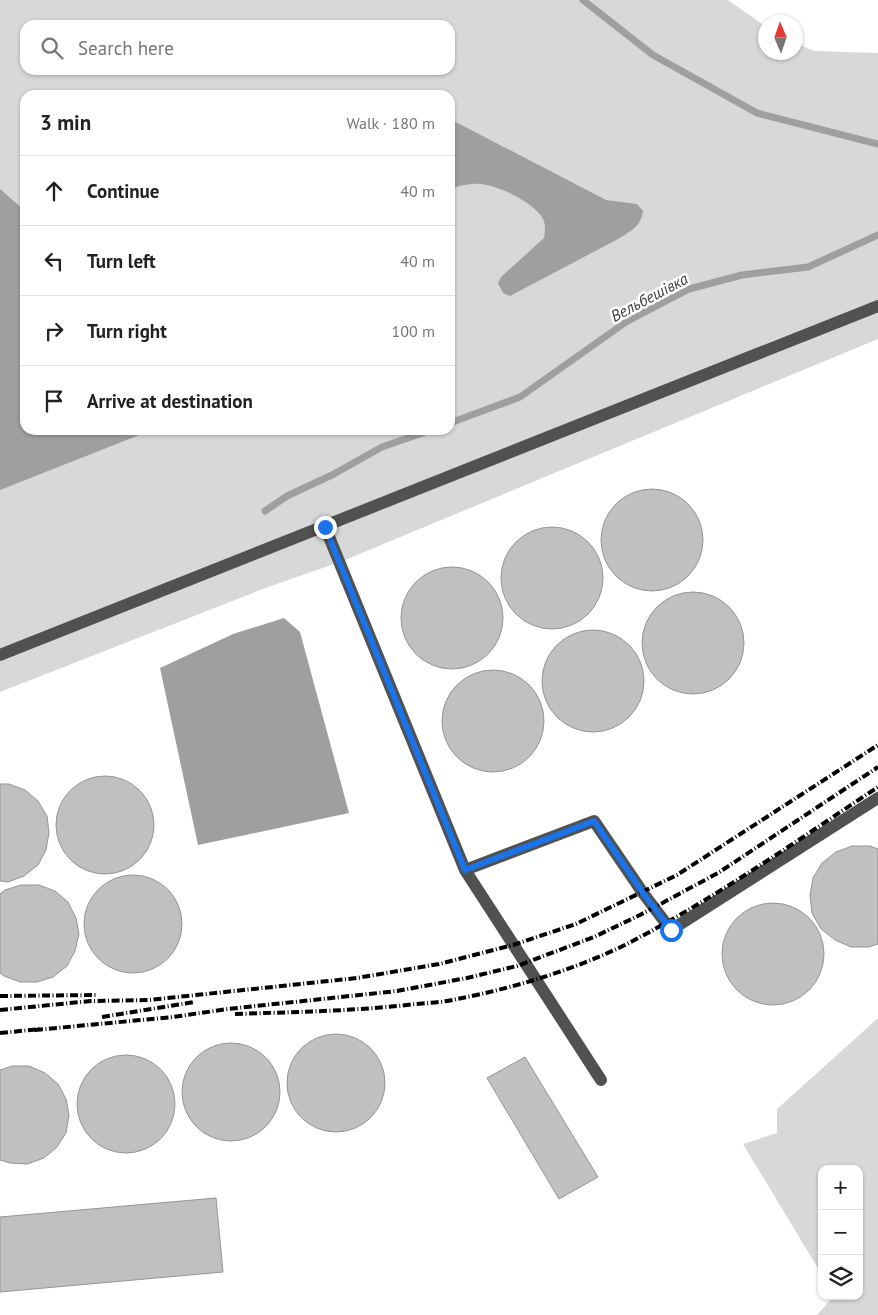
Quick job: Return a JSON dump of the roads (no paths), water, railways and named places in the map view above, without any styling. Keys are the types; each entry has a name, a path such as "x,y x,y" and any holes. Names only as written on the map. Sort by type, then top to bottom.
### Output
{"street":[{"path":"0,655 878,306"},
{"path":"325,527 465,870 601,1080"},
{"path":"465,870 594,821 643,893 671,930 878,798"}],"waterway":[{"name":"Вельбешівка","path":"583,0 653,55 757,113 878,144"},
{"name":"Вельбешівка","path":"455,421 520,397 626,322 689,289 742,275 808,267 878,235"},
{"name":"Вельбешівка","path":"265,511 287,496 332,475 382,447 417,435"}],"railway":[{"path":"0,1010 91,1001 149,1000 357,978 439,964 513,945 576,924 677,875 878,745"},
{"path":"35,1030 173,1017 228,1009 397,991 467,978 517,966 594,937 640,915 718,873 878,767"},
{"path":"235,1014 348,1010 442,1002 503,989 576,966 622,947 673,919 762,864 878,787"},
{"path":"0,996 96,995"},
{"path":"102,1017 194,1002"},
{"path":"0,1033 41,1029"}]}
